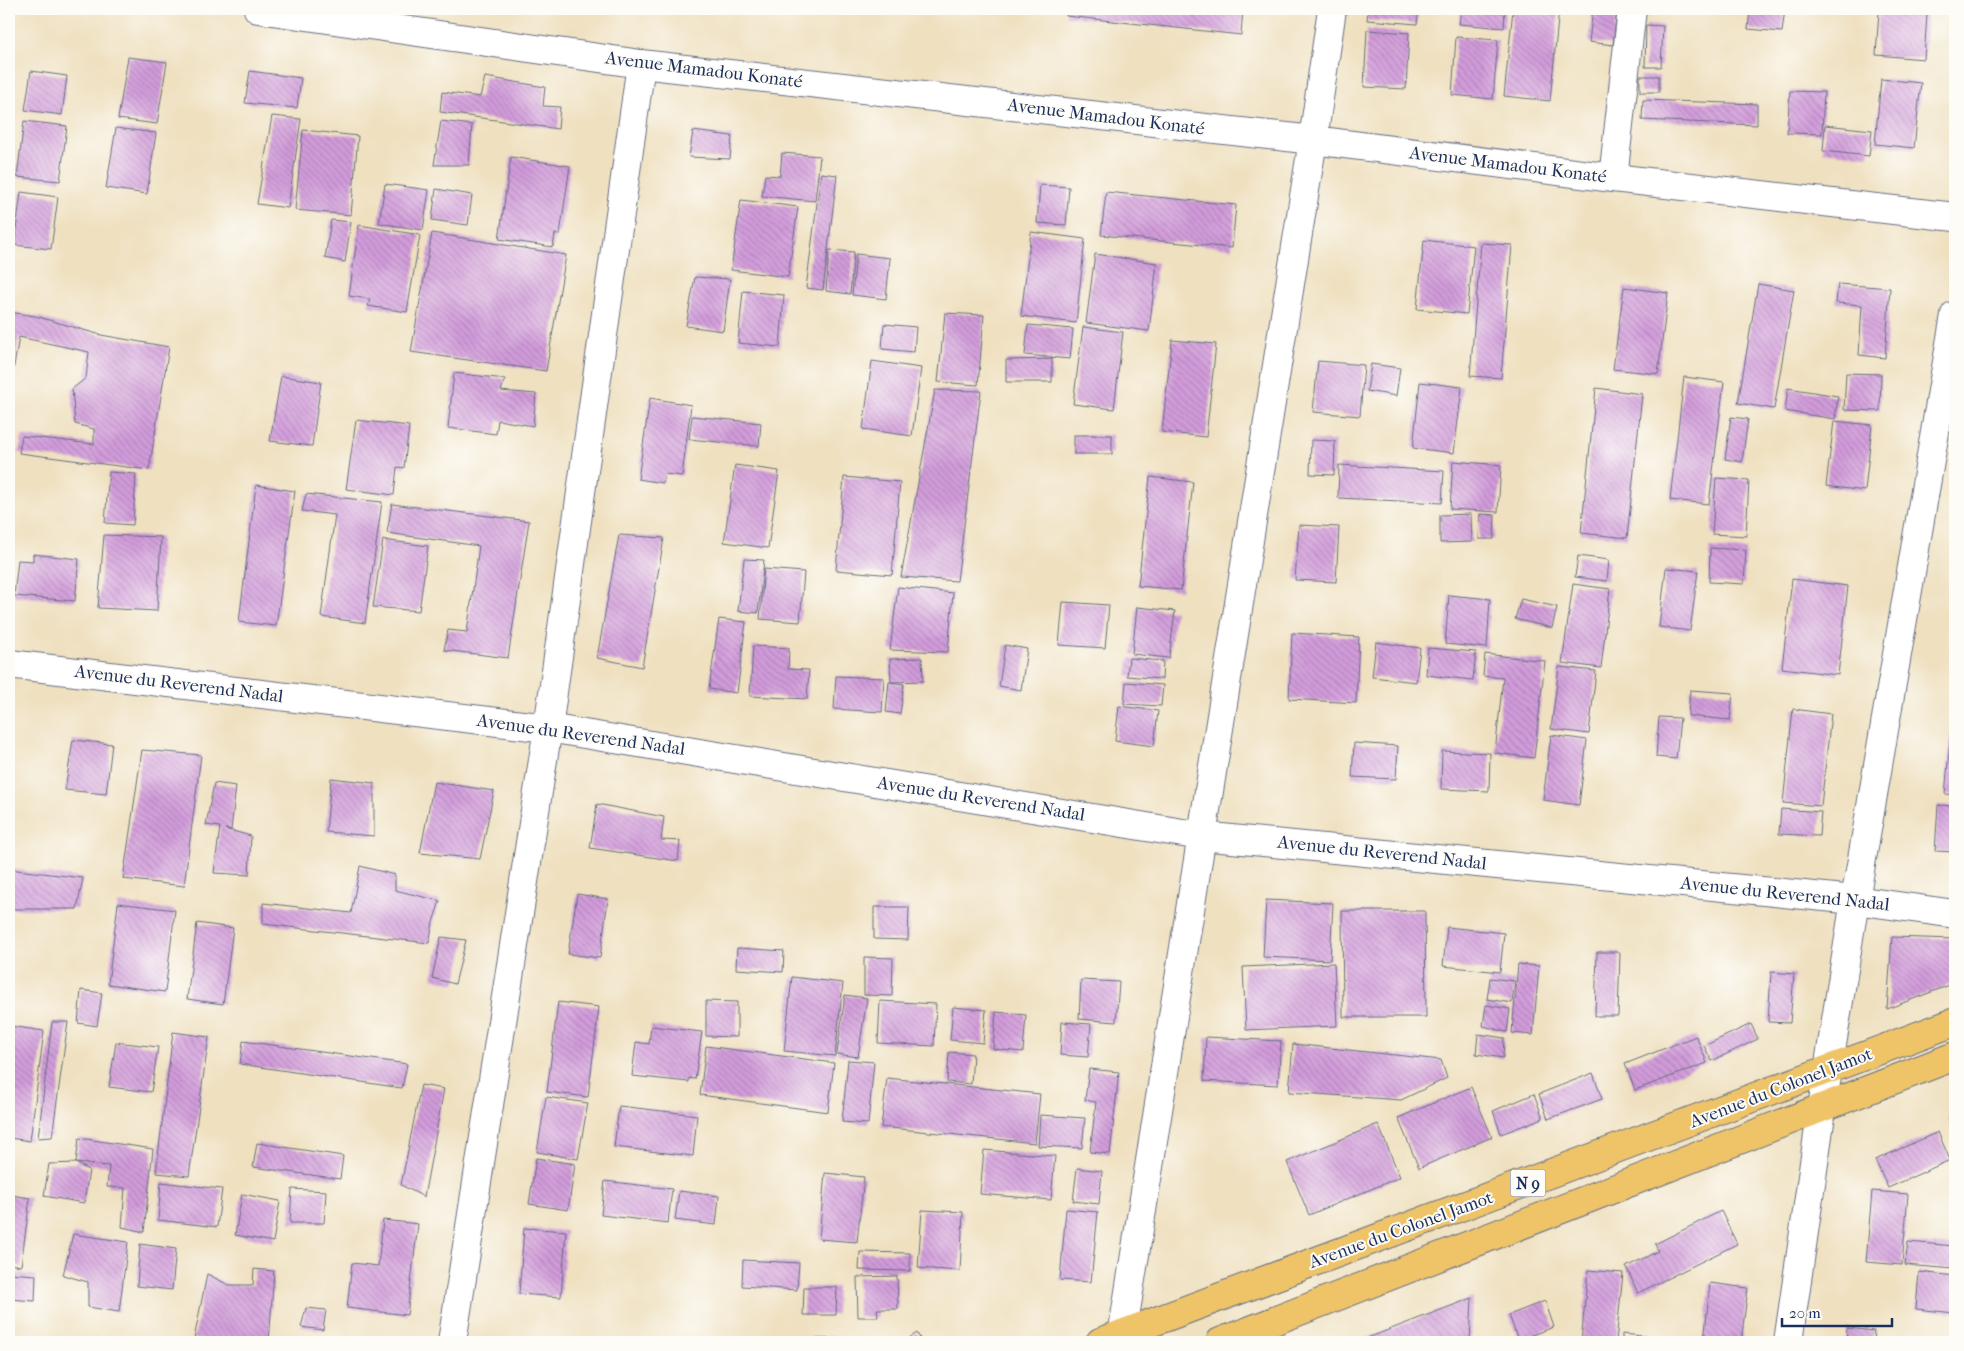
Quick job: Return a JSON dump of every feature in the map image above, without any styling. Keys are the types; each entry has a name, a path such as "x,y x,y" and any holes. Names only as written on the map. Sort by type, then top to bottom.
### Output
{"main road":[{"name":"Avenue du Colonel Jamot","path":"1115,1339 1955,1022"},
{"name":"Avenue du Colonel Jamot","path":"1220,1342 1955,1056"}],"street":[{"name":"Avenue Mamadou Konaté","path":"258,9 641,64 1312,140 1613,178 1955,217"},
{"path":"1115,1339 1201,836 1332,9"},
{"path":"1613,178 1632,9"},
{"path":"452,1342 548,728 641,64"},
{"path":"1788,1342 1855,900 1955,315"},
{"name":"Avenue du Reverend Nadal","path":"9,664 548,728 1201,836 1855,900 1955,914"}],"building":[{"path":"1067,9 1243,9 1241,35 1066,16"},
{"path":"1368,9 1419,9 1417,24 1367,20"},
{"path":"1461,9 1505,9 1504,28 1459,24"},
{"path":"1513,9 1559,9 1550,101 1504,96"},
{"path":"1593,9 1617,9 1613,45 1589,42"},
{"path":"1750,9 1785,9 1782,32 1748,29"},
{"path":"1879,11 1927,14 1924,59 1876,55"},
{"path":"1646,25 1663,26 1661,67 1645,67"},
{"path":"1367,30 1409,33 1406,89 1364,87"},
{"path":"1456,37 1498,40 1493,99 1452,95"},
{"path":"128,57 167,62 157,124 118,119"},
{"path":"31,71 67,76 62,115 25,110"},
{"path":"250,71 301,78 297,108 245,103"},
{"path":"1640,76 1659,76 1659,92 1640,92"},
{"path":"485,77 545,87 543,106 560,107 558,129 440,112 442,92 480,97"},
{"path":"1881,79 1921,83 1914,148 1875,144"},
{"path":"1790,91 1824,92 1822,134 1787,133"},
{"path":"1643,100 1757,104 1757,125 1642,120"},
{"path":"272,116 301,119 288,208 257,204"},
{"path":"24,121 67,126 60,181 17,177"},
{"path":"441,121 472,125 469,165 434,165"},
{"path":"1825,125 1872,130 1869,156 1823,151"},
{"path":"116,128 156,133 147,194 106,188"},
{"path":"303,130 358,136 351,215 295,210"},
{"path":"693,131 732,136 730,159 689,157"},
{"path":"782,153 820,156 815,201 762,196 765,175 780,176"},
{"path":"511,157 570,166 560,234 555,234 553,247 499,239"},
{"path":"821,173 837,175 823,290 806,288"},
{"path":"385,184 429,190 423,230 379,223"},
{"path":"1040,185 1069,187 1066,225 1037,223"},
{"path":"436,189 472,195 468,225 432,220"},
{"path":"21,192 58,197 51,249 14,245"},
{"path":"1106,192 1236,205 1232,248 1101,235"},
{"path":"741,200 798,207 788,277 731,270"},
{"path":"331,220 351,222 345,262 325,258"},
{"path":"359,225 420,235 407,312 368,306 370,299 349,296"},
{"path":"1031,232 1085,239 1076,323 1021,316"},
{"path":"432,233 566,255 546,371 411,352"},
{"path":"1424,240 1474,246 1467,314 1417,309"},
{"path":"1481,243 1512,245 1501,378 1470,376"},
{"path":"829,250 854,252 850,294 826,291"},
{"path":"856,254 890,258 886,299 852,295"},
{"path":"1095,254 1157,263 1149,331 1086,323"},
{"path":"695,277 730,279 723,331 686,326"},
{"path":"1758,284 1794,290 1774,409 1738,403"},
{"path":"1838,284 1890,288 1885,358 1859,355 1862,305 1836,303"},
{"path":"1624,287 1668,293 1658,374 1613,369"},
{"path":"743,291 784,295 780,347 738,343"},
{"path":"9,312 35,316 101,335 169,347 149,470 19,453 22,436 94,444 94,429 75,424 72,389 86,378 89,352 19,337 9,395"},
{"path":"945,313 984,315 978,385 938,382"},
{"path":"884,324 916,327 914,352 882,349"},
{"path":"1028,325 1073,329 1070,359 1025,355"},
{"path":"1083,327 1123,332 1114,409 1073,404"},
{"path":"1172,340 1216,344 1206,437 1162,432"},
{"path":"1052,359 1052,382 1006,382 1006,360"},
{"path":"872,361 921,368 912,436 863,429"},
{"path":"1318,361 1364,365 1360,416 1313,412"},
{"path":"1371,364 1400,368 1396,396 1367,391"},
{"path":"454,373 505,379 501,391 536,394 533,426 498,420 496,434 448,428"},
{"path":"1846,373 1881,374 1880,411 1844,410"},
{"path":"281,376 321,382 312,446 270,441"},
{"path":"1684,377 1724,382 1709,504 1670,500"},
{"path":"1420,382 1462,387 1454,453 1413,448"},
{"path":"1596,388 1642,394 1627,538 1581,533"},
{"path":"1788,388 1838,396 1835,419 1785,411"},
{"path":"935,390 981,391 957,581 901,577"},
{"path":"650,398 691,405 682,476 665,474 663,483 638,479"},
{"path":"692,416 761,423 759,446 689,439"},
{"path":"1731,417 1748,419 1742,462 1725,459"},
{"path":"356,420 409,426 404,468 397,467 394,495 346,489"},
{"path":"1834,421 1872,425 1865,491 1826,486"},
{"path":"1074,435 1112,435 1112,454 1074,454"},
{"path":"1311,440 1335,441 1334,475 1310,474"},
{"path":"1453,461 1501,465 1498,512 1450,509"},
{"path":"735,465 779,471 768,548 724,542"},
{"path":"1339,465 1444,471 1442,503 1338,498"},
{"path":"109,472 136,474 133,525 105,523"},
{"path":"844,477 900,482 892,575 836,570"},
{"path":"1150,477 1193,482 1181,590 1138,586"},
{"path":"1716,478 1749,480 1746,536 1712,534"},
{"path":"256,485 295,491 276,626 239,622"},
{"path":"306,494 382,502 365,623 321,617 335,515 302,511"},
{"path":"392,504 529,521 508,658 444,650 448,630 467,632 479,546 387,533"},
{"path":"1471,514 1472,542 1440,543 1440,515"},
{"path":"1480,514 1495,515 1494,539 1479,539"},
{"path":"1299,525 1339,527 1336,582 1295,580"},
{"path":"104,535 161,537 157,611 98,608"},
{"path":"619,535 664,538 642,667 597,658"},
{"path":"383,540 428,546 419,611 373,607"},
{"path":"1710,548 1746,550 1744,584 1709,582"},
{"path":"33,554 79,559 75,601 14,596 18,560 33,561"},
{"path":"1578,556 1609,560 1607,581 1575,577"},
{"path":"744,559 764,560 758,613 738,611"},
{"path":"1666,568 1698,571 1690,631 1659,627"},
{"path":"764,569 804,572 800,622 760,619"},
{"path":"1792,579 1848,586 1838,675 1782,668"},
{"path":"1573,584 1610,589 1601,668 1562,663"},
{"path":"898,587 953,593 948,652 890,650"},
{"path":"1449,595 1490,599 1487,648 1445,644"},
{"path":"1521,599 1557,607 1552,628 1515,619"},
{"path":"1063,602 1109,605 1105,648 1059,645"},
{"path":"1137,607 1175,611 1169,658 1132,654"},
{"path":"719,619 746,622 737,693 709,689"},
{"path":"1292,633 1359,637 1356,703 1289,699"},
{"path":"1376,642 1420,648 1416,682 1372,677"},
{"path":"1005,645 1027,649 1021,690 999,686"},
{"path":"753,646 789,648 788,669 809,670 807,699 750,696"},
{"path":"1428,648 1476,652 1473,680 1426,675"},
{"path":"1485,654 1545,661 1534,758 1495,753 1503,678 1483,676"},
{"path":"922,658 923,681 891,682 890,659"},
{"path":"1129,658 1163,661 1162,679 1127,676"},
{"path":"1559,667 1596,671 1589,734 1551,729"},
{"path":"836,676 884,678 882,712 834,709"},
{"path":"889,682 904,684 900,714 886,712"},
{"path":"1126,682 1163,685 1161,706 1124,704"},
{"path":"1690,690 1733,693 1730,720 1688,716"},
{"path":"1119,706 1158,711 1154,746 1115,741"},
{"path":"1793,709 1831,714 1821,806 1783,803"},
{"path":"1659,717 1680,718 1676,759 1656,757"},
{"path":"1952,720 1955,721 1955,795 1945,794"},
{"path":"1551,735 1587,740 1579,805 1543,800"},
{"path":"73,740 112,744 106,794 65,790"},
{"path":"1354,743 1398,746 1396,779 1352,777"},
{"path":"142,750 201,755 184,886 123,879"},
{"path":"1442,751 1490,753 1489,791 1441,789"},
{"path":"331,778 374,783 374,836 326,832"},
{"path":"434,782 494,791 480,859 420,853"},
{"path":"214,783 236,786 231,830 225,829 251,836 249,875 214,873 220,827 206,825"},
{"path":"597,804 664,817 661,840 680,841 678,861 590,848"},
{"path":"1938,805 1955,806 1955,852 1935,851"},
{"path":"1781,809 1821,812 1819,836 1779,834"},
{"path":"360,866 395,875 395,890 440,901 429,943 263,924 263,903 351,913"},
{"path":"9,869 83,878 77,909 9,909"},
{"path":"577,894 608,899 600,958 568,954"},
{"path":"1266,900 1333,903 1330,960 1263,957"},
{"path":"118,903 175,910 165,992 108,984"},
{"path":"874,907 909,907 908,940 874,939"},
{"path":"1342,911 1425,911 1426,1017 1343,1017"},
{"path":"197,923 233,928 223,1004 187,999"},
{"path":"1447,927 1504,933 1500,972 1443,966"},
{"path":"441,937 466,940 455,984 432,978"},
{"path":"1892,937 1955,939 1955,983 1887,1009"},
{"path":"737,948 784,951 783,972 736,969"},
{"path":"1597,952 1620,952 1618,1016 1595,1016"},
{"path":"864,957 893,958 892,996 864,995"},
{"path":"1334,963 1337,1026 1246,1030 1243,967"},
{"path":"1518,964 1539,966 1533,1035 1512,1033"},
{"path":"1771,972 1794,974 1790,1023 1768,1022"},
{"path":"792,977 843,983 835,1056 784,1051"},
{"path":"1490,978 1515,981 1512,1003 1487,999"},
{"path":"1081,980 1119,982 1116,1022 1079,1019"},
{"path":"81,990 102,993 97,1026 78,1023"},
{"path":"845,995 867,998 858,1057 837,1054"},
{"path":"706,1001 737,1002 737,1037 706,1036"},
{"path":"880,1001 936,1004 934,1046 878,1043"},
{"path":"558,1002 599,1007 588,1097 547,1092"},
{"path":"1486,1005 1510,1009 1507,1032 1483,1026"},
{"path":"953,1007 986,1010 983,1043 950,1040"},
{"path":"996,1012 1026,1015 1023,1052 993,1049"},
{"path":"52,1022 68,1022 52,1137 38,1138"},
{"path":"1062,1022 1091,1024 1088,1057 1060,1055"},
{"path":"1751,1024 1758,1039 1712,1061 1704,1046"},
{"path":"9,1026 44,1031 30,1141 9,1138"},
{"path":"651,1026 702,1032 695,1079 689,1078 689,1082 632,1076 636,1042 649,1044"},
{"path":"173,1032 209,1037 189,1176 156,1173"},
{"path":"1478,1034 1504,1038 1503,1058 1476,1054"},
{"path":"1696,1036 1707,1063 1635,1090 1625,1064"},
{"path":"1206,1037 1281,1041 1278,1085 1204,1081"},
{"path":"243,1041 407,1064 402,1088 240,1064"},
{"path":"116,1042 158,1047 151,1092 109,1087"},
{"path":"1293,1044 1441,1060 1447,1078 1401,1100 1289,1092"},
{"path":"706,1046 834,1063 828,1112 700,1095"},
{"path":"949,1052 973,1054 971,1084 947,1082"},
{"path":"848,1060 874,1062 868,1124 842,1122"},
{"path":"1089,1069 1119,1072 1110,1154 1090,1152 1096,1102 1085,1100"},
{"path":"1593,1073 1602,1099 1548,1119 1539,1094"},
{"path":"887,1078 1040,1094 1035,1143 881,1127"},
{"path":"421,1085 444,1089 424,1197 401,1185"},
{"path":"1471,1087 1492,1137 1419,1168 1398,1118"},
{"path":"1534,1094 1543,1118 1501,1134 1493,1111"},
{"path":"546,1097 588,1103 578,1159 537,1152"},
{"path":"619,1106 697,1115 693,1156 614,1147"},
{"path":"1040,1115 1085,1118 1082,1148 1038,1146"},
{"path":"1955,1116 1955,1138 1949,1118"},
{"path":"1378,1124 1400,1177 1309,1215 1287,1162"},
{"path":"1938,1132 1950,1160 1888,1188 1875,1160"},
{"path":"79,1138 153,1149 144,1232 122,1227 125,1188 107,1187 109,1166 76,1163"},
{"path":"257,1143 343,1156 340,1179 253,1167"},
{"path":"984,1150 1055,1156 1051,1200 980,1194"},
{"path":"536,1158 575,1164 568,1210 529,1204"},
{"path":"76,1163 89,1170 84,1203 44,1196 49,1164"},
{"path":"1077,1168 1102,1171 1099,1204 1073,1201"},
{"path":"825,1173 864,1177 857,1242 819,1239"},
{"path":"605,1181 672,1189 668,1223 601,1215"},
{"path":"161,1182 222,1189 217,1227 158,1220"},
{"path":"292,1189 326,1191 324,1223 290,1223"},
{"path":"679,1191 719,1196 716,1225 675,1220"},
{"path":"1872,1191 1908,1194 1902,1265 1866,1262"},
{"path":"242,1194 280,1201 273,1242 235,1235"},
{"path":"11,1195 30,1198 21,1266 9,1264 9,1211"},
{"path":"1066,1209 1098,1212 1091,1282 1060,1280"},
{"path":"922,1210 963,1212 960,1271 918,1268"},
{"path":"1721,1211 1737,1244 1638,1293 1626,1267 1658,1251 1655,1244"},
{"path":"383,1220 418,1224 407,1315 347,1308 352,1263 378,1266"},
{"path":"524,1228 566,1231 561,1297 519,1294"},
{"path":"73,1234 128,1242 119,1312 88,1307 88,1282 63,1275"},
{"path":"1908,1242 1955,1246 1955,1269 1905,1265"},
{"path":"140,1244 176,1249 172,1290 137,1286"},
{"path":"860,1252 910,1253 910,1271 859,1270"},
{"path":"743,1260 799,1263 797,1290 742,1286"},
{"path":"254,1269 274,1271 269,1342 194,1339 207,1274 229,1285 253,1285"},
{"path":"1588,1270 1623,1273 1616,1342 1581,1342"},
{"path":"1919,1272 1955,1276 1955,1313 1916,1309"},
{"path":"9,1273 36,1275 35,1301 9,1299"},
{"path":"897,1276 898,1309 877,1309 878,1317 858,1317 857,1277"},
{"path":"1710,1283 1748,1288 1741,1342 1704,1342"},
{"path":"804,1287 837,1287 836,1315 803,1315"},
{"path":"1472,1298 1470,1342 1453,1339 1453,1342 1357,1342"},
{"path":"1545,1301 1554,1327 1518,1340 1509,1315"},
{"path":"306,1308 326,1310 323,1330 301,1327"},
{"path":"1847,1328 1874,1331 1873,1342 1846,1342"},
{"path":"917,1333 922,1342 903,1342"},
{"path":"1622,1334 1654,1337 1653,1342 1622,1342"},
{"path":"842,1338 842,1342 814,1342 814,1339"}]}
